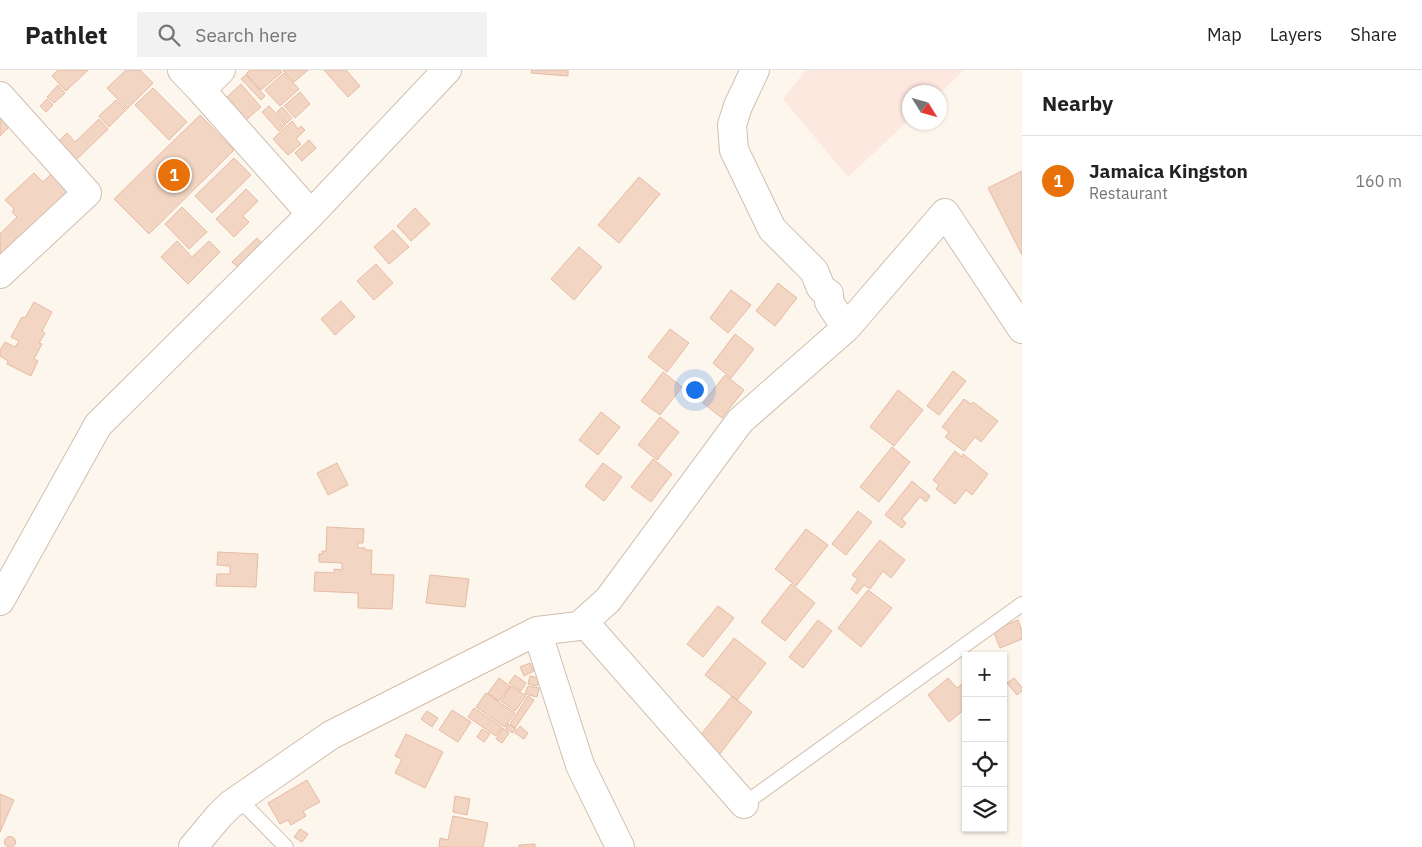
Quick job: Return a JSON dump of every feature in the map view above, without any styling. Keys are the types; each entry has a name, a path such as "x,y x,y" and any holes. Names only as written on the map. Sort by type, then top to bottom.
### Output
{"street":[{"path":"182,70 311,214"},
{"path":"201,90 221,70"},
{"path":"0,601 98,425 311,214 447,70"},
{"path":"755,70 738,106 732,125 734,150 772,229 814,271 821,288 829,294 829,302 846,328"},
{"path":"0,96 87,193 0,274"},
{"path":"194,847 218,816 230,805 331,735 537,631 579,626 584,622 608,600 740,420 846,328 945,213 1022,329"},
{"path":"584,622 744,804"},
{"path":"537,631 580,765 620,847"}],"lane":[{"path":"744,804 1022,604"},
{"path":"240,799 286,847"}],"shaded area":[{"path":"806,70 964,70 947,86 902,85 902,127 848,177 783,99"}],"building":[{"path":"58,70 88,70 66,91 52,76"},
{"path":"126,70 140,70 153,83 127,109 107,88"},
{"path":"250,70 280,70 282,72 261,90 246,74"},
{"path":"283,70 308,70 294,82"},
{"path":"324,70 346,70 360,86 348,97"},
{"path":"532,70 568,70 568,76 531,73"},
{"path":"284,73 299,89 280,106 265,90"},
{"path":"246,75 265,96 261,100 241,79"},
{"path":"241,84 261,107 246,120 226,98"},
{"path":"58,85 65,93 54,103 47,97"},
{"path":"153,88 187,122 169,140 135,105"},
{"path":"300,92 310,104 295,118 284,106"},
{"path":"47,99 53,105 46,112 40,106"},
{"path":"116,100 126,110 109,127 99,116"},
{"path":"269,106 286,124 279,131 262,112"},
{"path":"282,107 292,118 287,123 277,112"},
{"path":"0,109 13,123 0,136"},
{"path":"200,115 234,150 149,234 114,199"},
{"path":"99,119 108,129 74,162 56,144 67,133 75,142"},
{"path":"292,121 298,129 301,126 305,130 296,139 301,144 288,155 273,139"},
{"path":"309,140 316,148 302,161 295,153"},
{"path":"234,158 251,175 212,213 195,196"},
{"path":"1022,171 1022,255 988,188"},
{"path":"53,172 72,192 5,257 0,252 0,234 17,217 12,212 14,209 5,200 34,173 43,182"},
{"path":"639,177 660,194 619,243 598,225"},
{"path":"246,189 258,201 243,216 249,222 234,237 216,219"},
{"path":"182,207 207,232 189,249 165,224"},
{"path":"415,208 430,224 411,241 397,226"},
{"path":"393,230 409,247 389,264 374,247"},
{"path":"257,238 264,245 240,269 232,262"},
{"path":"177,241 192,257 209,241 220,252 188,284 161,257"},
{"path":"579,247 602,267 574,300 551,279"},
{"path":"376,264 393,283 374,300 357,281"},
{"path":"778,283 797,298 775,326 756,311"},
{"path":"731,290 751,305 728,333 710,318"},
{"path":"341,301 355,317 335,335 321,319"},
{"path":"34,302 52,312 42,331 45,333 39,343 42,344 34,359 38,361 31,376 7,364 8,361 0,356 0,350 5,342 15,347 19,341 11,337 22,317 25,318"},
{"path":"670,329 689,343 667,372 648,357"},
{"path":"735,334 754,349 731,378 713,363"},
{"path":"953,371 966,381 939,415 927,406"},
{"path":"663,372 682,387 660,415 641,401"},
{"path":"725,375 744,390 722,418 703,403"},
{"path":"898,390 923,410 894,446 870,427"},
{"path":"964,399 971,404 973,402 998,421 981,442 975,437 964,451 945,437 949,432 942,427"},
{"path":"601,412 620,427 598,455 579,440"},
{"path":"660,417 679,432 657,460 638,445"},
{"path":"892,447 910,462 879,502 860,487"},
{"path":"955,451 962,457 963,454 988,474 972,495 966,490 955,504 936,489 939,485 933,480"},
{"path":"653,459 672,474 651,502 631,487"},
{"path":"337,463 348,485 328,495 317,473"},
{"path":"603,463 622,477 604,501 585,486"},
{"path":"912,481 930,496 926,502 920,497 902,519 906,523 902,528 885,515"},
{"path":"858,511 872,522 846,555 832,544"},
{"path":"327,527 364,529 363,543 358,543 358,548 372,550 371,574 394,575 392,609 358,608 358,593 314,591 315,572 334,573 334,569 342,570 342,563 319,562 319,554 322,554 322,551 326,551"},
{"path":"806,529 828,545 796,586 775,569"},
{"path":"880,540 905,560 891,578 883,571 870,589 864,585 857,594 851,589 858,579 852,575"},
{"path":"218,552 258,554 256,587 216,586 217,574 230,574 230,566 217,565"},
{"path":"430,575 469,579 465,607 426,603"},
{"path":"791,584 815,603 785,641 761,622"},
{"path":"868,590 892,608 861,647 838,628"},
{"path":"718,606 734,618 703,657 687,644"},
{"path":"818,620 832,631 803,668 789,657"},
{"path":"1018,620 1022,631 1022,639 1000,648 993,630"},
{"path":"734,638 766,663 737,700 705,675"},
{"path":"530,663 534,671 524,676 520,667"},
{"path":"515,675 526,683 521,691 509,683"},
{"path":"530,676 539,678 537,686 528,684"},
{"path":"499,678 510,686 499,701 488,693"},
{"path":"948,678 957,688 962,684 962,711 949,722 928,695"},
{"path":"1014,678 1022,687 1022,691 1017,695 1007,683"},
{"path":"511,686 526,696 515,711 501,701"},
{"path":"528,686 539,688 537,697 525,694"},
{"path":"486,693 515,713 505,727 476,707"},
{"path":"528,696 534,700 515,728 510,724"},
{"path":"732,696 752,712 719,755 698,738"},
{"path":"474,708 502,727 496,736 468,717"},
{"path":"452,710 471,722 458,742 439,730"},
{"path":"427,711 438,718 432,727 421,719"},
{"path":"508,724 516,729 513,733 506,729"},
{"path":"520,726 528,733 524,739 515,733"},
{"path":"503,728 509,733 502,743 496,739"},
{"path":"482,729 490,734 484,742 477,737"},
{"path":"406,734 443,752 425,788 395,773 402,759 395,756"},
{"path":"307,780 320,802 303,811 306,816 291,825 288,820 280,824 268,803"},
{"path":"0,794 14,800 0,832"},
{"path":"455,796 470,799 467,815 453,812"},
{"path":"453,816 488,823 483,847 439,847 440,838 448,840"},
{"path":"300,829 308,834 302,842 294,837"},
{"path":"8,837 12,837 15,842 14,846 8,847 5,844 5,840"},
{"path":"535,844 535,847 519,847 519,845"}],"place":[{"name":"Jamaica Kingston","path":"174,175"}]}
